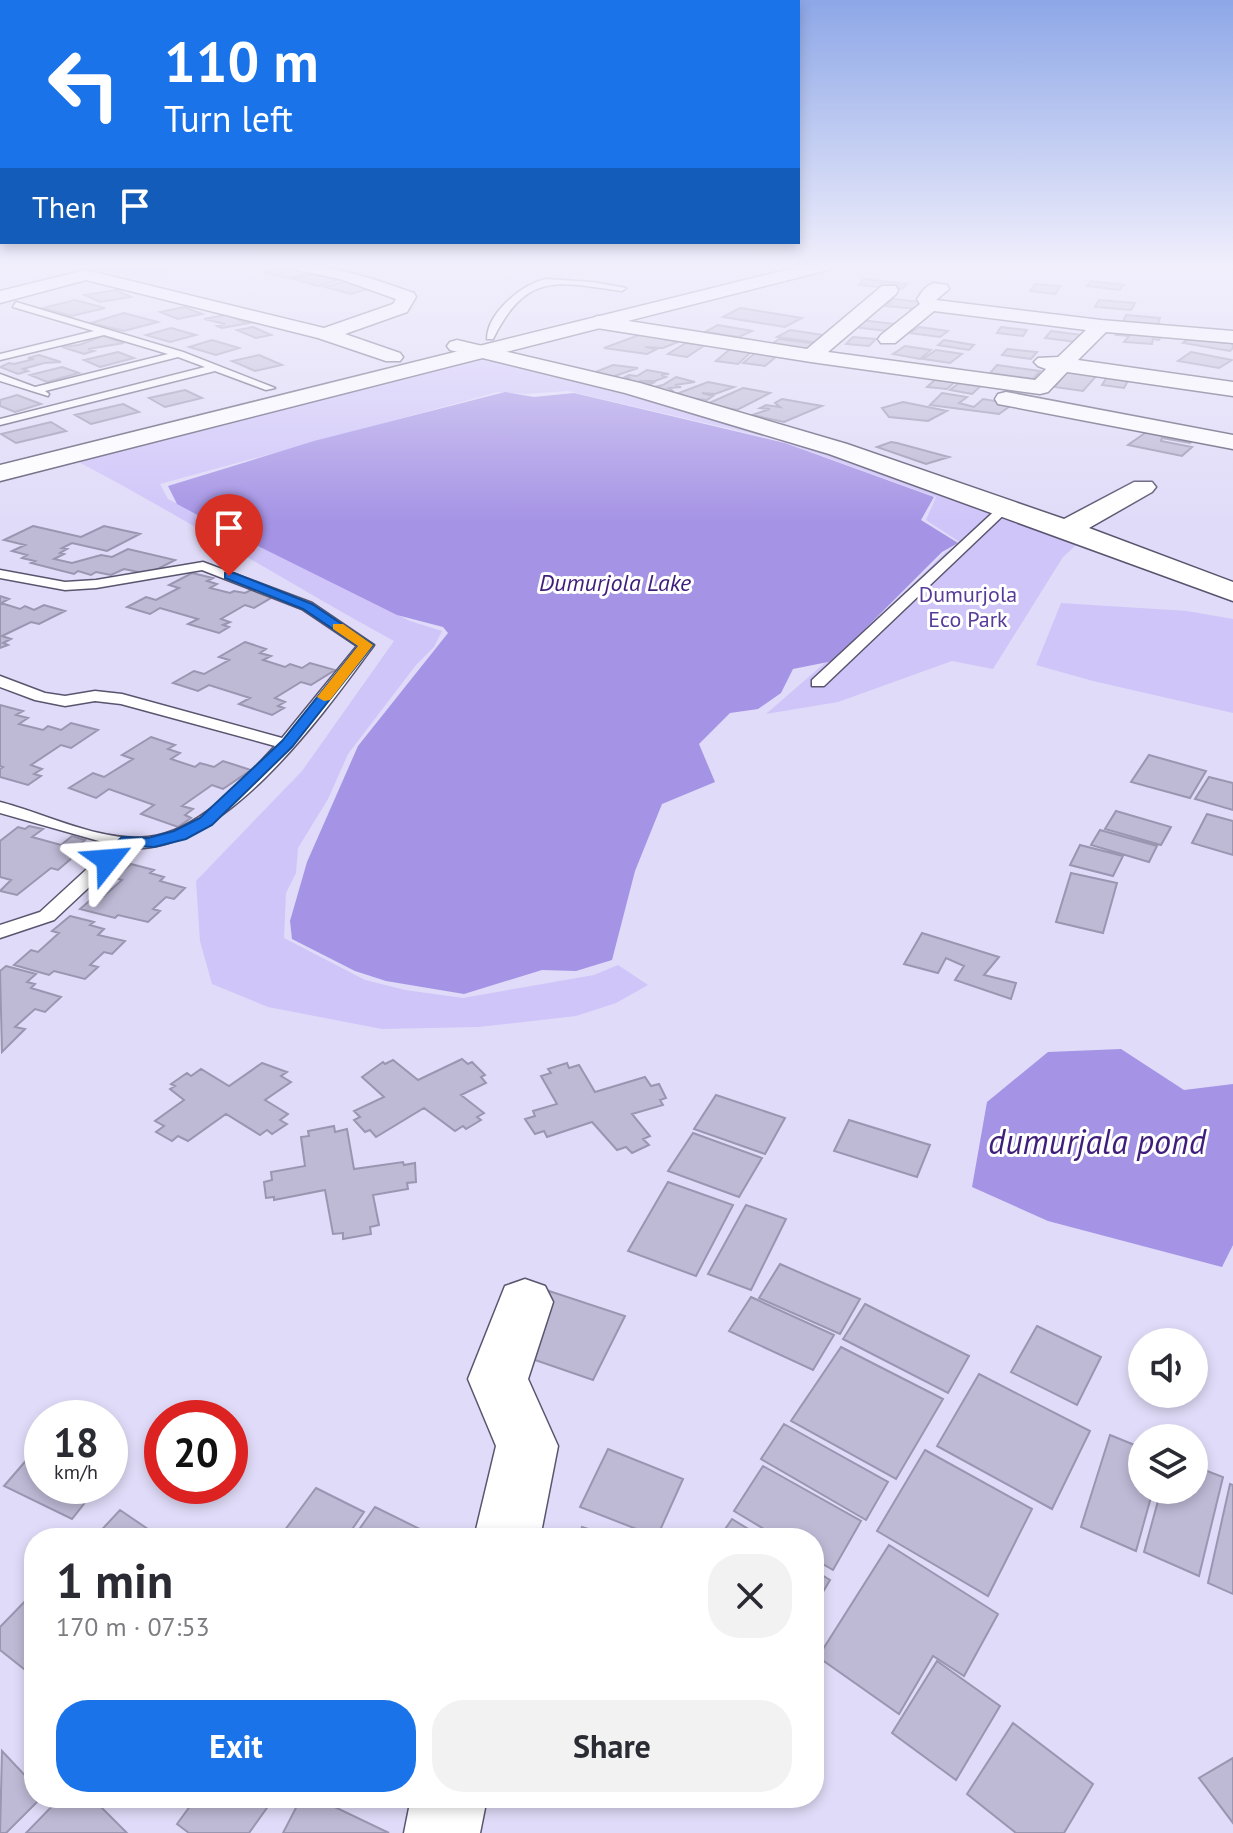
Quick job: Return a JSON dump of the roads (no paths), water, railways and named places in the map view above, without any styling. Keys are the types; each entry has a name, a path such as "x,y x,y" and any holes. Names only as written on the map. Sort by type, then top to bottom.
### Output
{"main road":[{"path":"0,452 393,357 430,352"},
{"path":"0,473 451,352"}],"street":[{"path":"377,352 393,357"},
{"path":"499,352 838,449 1067,529 1233,592"},
{"path":"783,352 1040,387 1078,352"},
{"path":"811,356 816,352"},
{"path":"1020,358 1233,389"},
{"path":"871,384 1017,400 1233,442"},
{"path":"1067,529 1143,487"},
{"path":"509,1528 527,1446 498,1379 525,1302"},
{"path":"442,1833 447,1808"}],"lane":[{"path":"0,357 22,352"},
{"path":"171,352 270,388"},
{"path":"34,390 179,354"},
{"path":"0,422 218,367"},
{"path":"0,377 70,405"},
{"path":"818,683 1005,508"},
{"path":"0,574 65,586 96,584 203,566 307,606 366,645 287,744 206,821 180,835 148,844 128,841 99,836 0,807"},
{"path":"0,681 41,697 65,701 95,696 122,699 287,744"},
{"path":"0,932 47,916 128,841"}],"water":[{"name":"Dumurjola Lake","path":"505,392 534,397 574,393 785,443 934,497 921,520 958,543 942,552 833,661 793,669 781,693 758,709 730,713 699,744 715,782 662,804 635,871 612,960 576,971 542,970 464,994 386,981 355,971 292,939 290,921 307,862 358,746 448,633 443,627 397,615 222,528 177,504 168,486 314,441"},
{"name":"dumurjala pond","path":"1121,1049 1184,1090 1233,1084 1233,1245 1222,1267 1048,1221 972,1187 987,1102 1048,1052"}],"park label":[{"name":"Dumurjola Eco Park","path":"968,606"}]}
